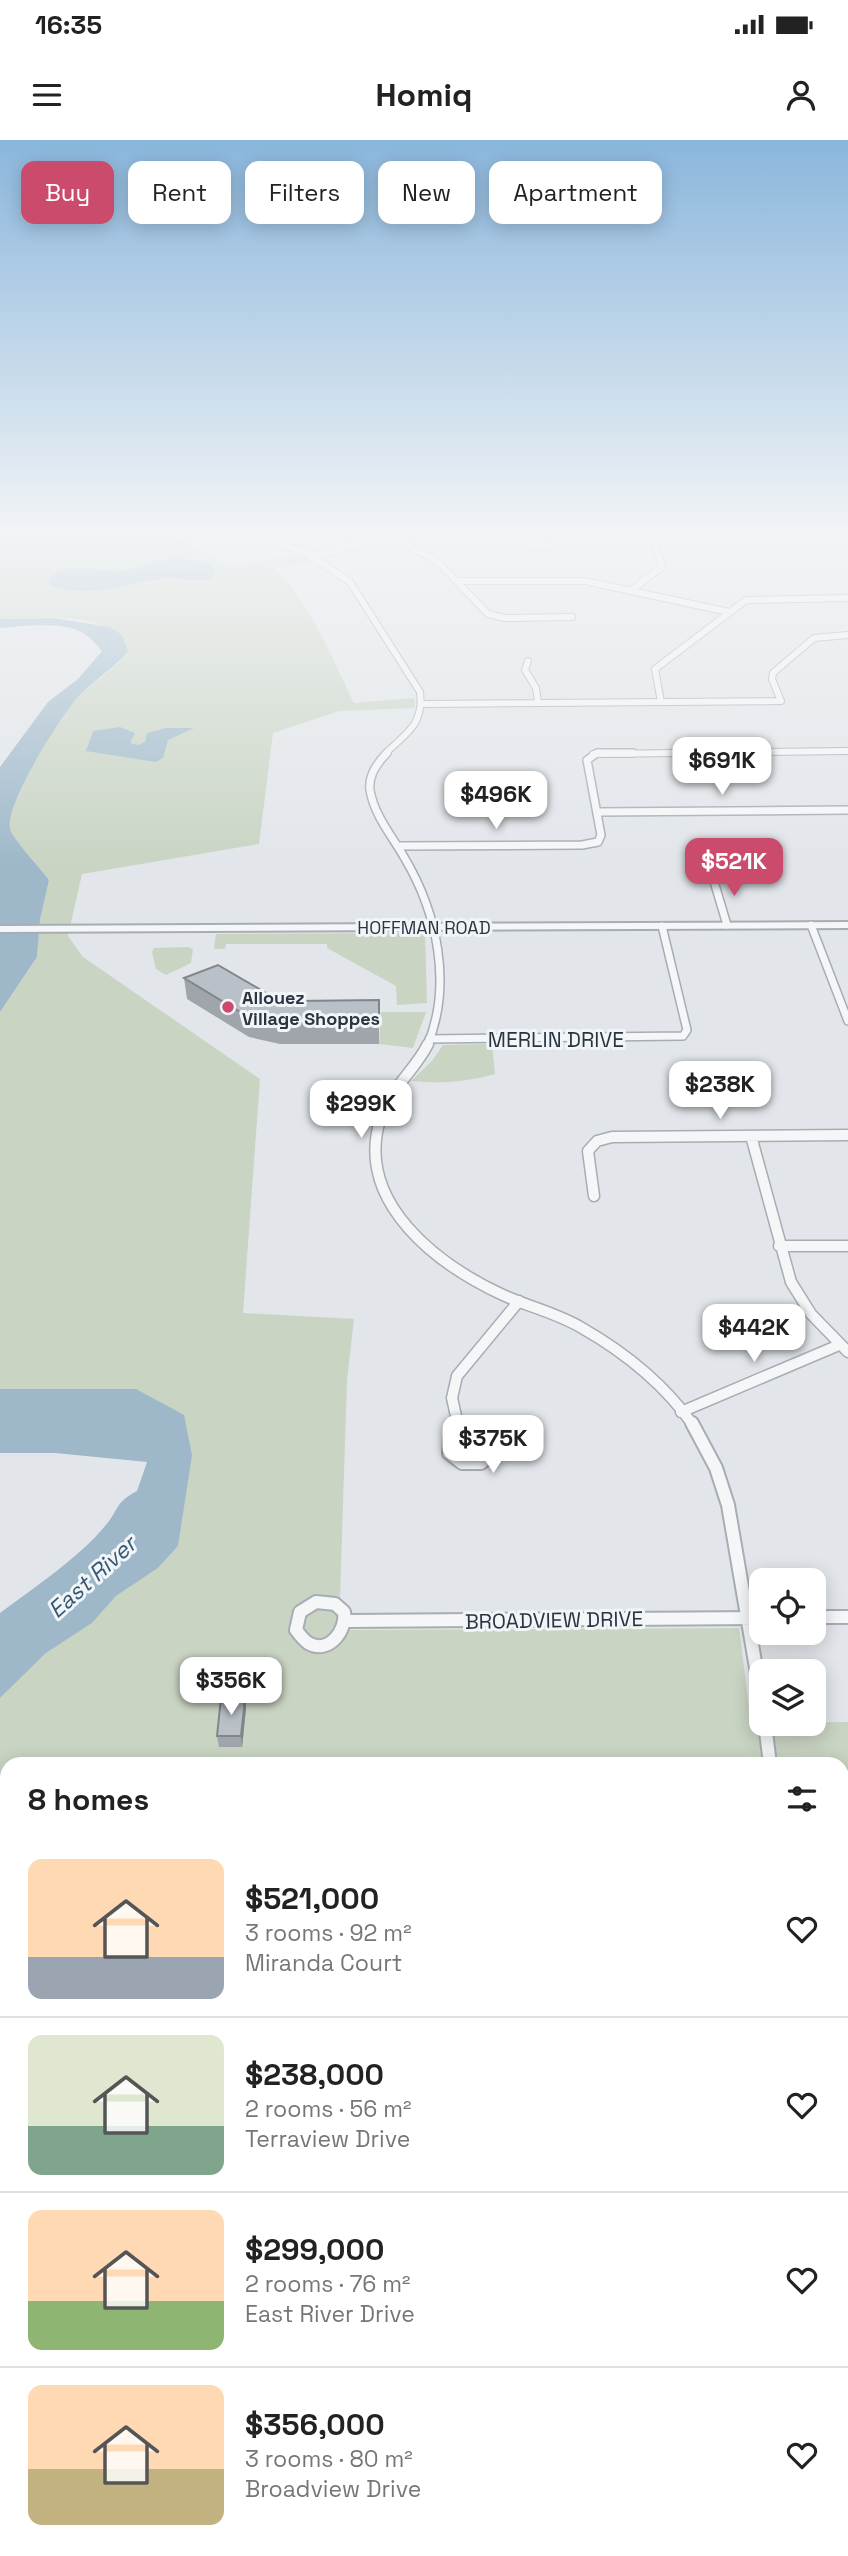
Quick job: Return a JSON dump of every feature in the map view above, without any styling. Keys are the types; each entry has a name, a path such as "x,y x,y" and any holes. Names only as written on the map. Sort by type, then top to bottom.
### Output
{"street":[{"path":"387,642 423,701 418,722 382,758 372,773 369,788 374,803 431,913 435,927 439,992 435,1021 419,1061 399,1081 386,1101 373,1158 381,1183 394,1210 434,1256 457,1273 562,1317 601,1339 632,1362 681,1412 699,1433 721,1478 749,1593"},
{"path":"660,702 655,669 690,642"},
{"path":"423,701 781,701 772,679 773,673 810,642"},
{"path":"528,661 526,670 536,688 538,702"},
{"path":"398,846 582,845 598,842 601,835 587,760 591,755 848,751"},
{"path":"597,811 848,810"},
{"path":"713,878 727,925"},
{"path":"811,925 848,1021"},
{"name":"HOFFMAN ROAD","path":"0,929 848,925"},
{"name":"MERLIN DRIVE","path":"429,1039 683,1036 687,1030 663,926"},
{"path":"594,1196 588,1152 597,1141 612,1137 848,1135"},
{"path":"681,1412 844,1348 801,1298 791,1282 751,1136"},
{"path":"779,1246 848,1245"},
{"path":"461,1433 451,1401 457,1376 519,1301"},
{"path":"826,1617 848,1617"},
{"name":"BROADVIEW DRIVE","path":"347,1621 749,1618"},
{"path":"766,1736 769,1757"}],"green space":[{"path":"121,642 325,642 354,703 414,698 415,708 339,711 273,733 259,844 82,874 68,936 83,957 260,1079 243,1313 354,1319 347,1380 339,1630 739,1628 749,1707 749,1736 826,1736 826,1722 848,1722 848,1757 0,1757 0,1698 46,1653 92,1623 116,1596 158,1568 178,1546 182,1510 136,1389 0,1389 0,1012 37,957 40,920 49,880 11,833 10,817 36,761 79,696 120,661"},
{"path":"425,933 427,1003 397,1005 396,986 327,948 327,944 226,944 225,949 214,949 216,934"},
{"path":"154,948 193,949 191,963 166,975 156,969 152,952"},
{"path":"381,1012 426,1012 413,1048 379,1044"},
{"path":"492,1044 495,1074 454,1082 411,1081 432,1061 443,1045"}],"water":[{"path":"94,642 125,642 128,651 69,708 35,762 10,818 12,833 49,880 40,920 37,957 0,1012 0,767 48,702 78,679 102,651"},
{"path":"120,727 135,733 130,743 138,745 145,742 147,733 166,728 194,728 168,740 163,758 156,762 86,751 93,731"},
{"name":"East River","path":"0,1389 136,1389 184,1415 192,1455 178,1546 158,1568 116,1596 92,1623 46,1653 0,1698 0,1613 95,1538 120,1503 137,1491 147,1462 55,1453 0,1453"}],"building":[{"path":"218,965 268,994 295,1001 379,1000 379,1023 278,1023 247,1016 184,978"},
{"path":"221,1698 245,1698 241,1736 217,1736"}],"place":[{"name":"Allouez Village Shoppes","path":"228,1007"}]}
